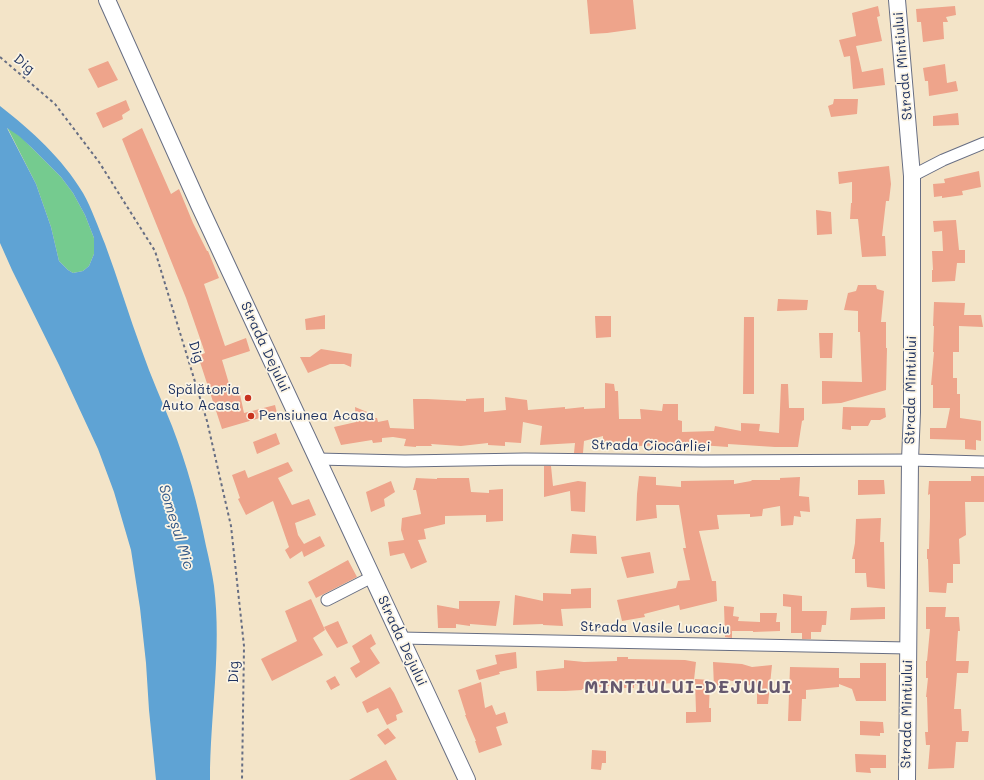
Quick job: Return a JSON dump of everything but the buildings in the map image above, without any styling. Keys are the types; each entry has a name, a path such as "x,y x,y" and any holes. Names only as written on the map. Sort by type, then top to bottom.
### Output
{"main road":[{"name":"Strada Dejului","path":"107,0 199,205 467,780"},
{"name":"Strada Mintiului","path":"897,0 912,176 912,404 906,780"}],"street":[{"path":"912,176 943,160 984,143"},
{"name":"Strada Ciocârliei","path":"317,459 405,461 525,459 703,462 910,460 984,462"},
{"path":"327,600 372,577"},
{"name":"Strada Vasile Lucaciu","path":"400,638 908,648"}],"path":[{"name":"Dig","path":"0,57 55,104 99,162 155,252 207,421 231,526 244,646 242,780"}],"green space":[{"path":"7,127 20,136 61,177 73,193 85,215 94,238 94,254 89,266 83,271 73,273 59,261 51,227 36,184"}],"water":[{"name":"Someșul Mic","path":"0,106 24,125 46,146 66,168 83,193 105,244 145,361 172,426 192,485 214,586 216,610 217,635 210,780 156,780 146,663 140,608 131,550 114,492 98,449 0,243","holes":["7,128 19,136 61,177 73,193 85,215 94,238 94,254 89,266 83,271 73,273 59,261 51,227 36,184"]}],"place":[{"name":"Spălătoria Auto Acasa","path":"248,398"},
{"name":"Pensiunea Acasa","path":"251,416"}],"district":[{"name":"MINTIULUI-DEJULUI","path":"688,687"}]}
